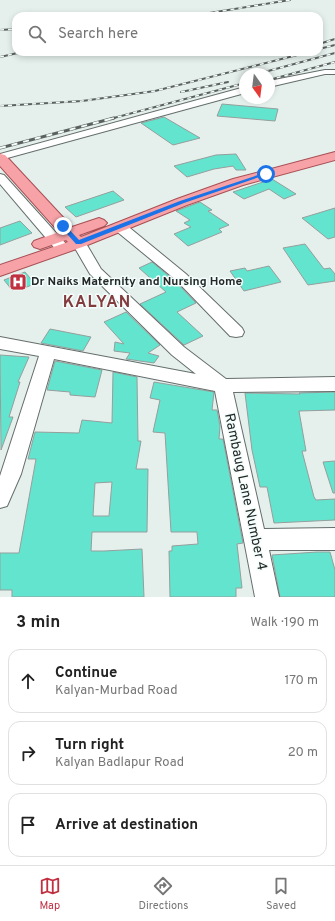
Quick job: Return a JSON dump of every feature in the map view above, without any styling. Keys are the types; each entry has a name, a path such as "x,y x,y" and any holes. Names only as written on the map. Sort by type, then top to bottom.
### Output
{"main road":[{"path":"0,271 57,243 67,231 224,179 335,149"},
{"path":"67,231 120,226 238,182 335,156"},
{"path":"0,158 67,231"},
{"path":"0,260 57,243"}],"street":[{"path":"275,83 325,72 335,72"},
{"path":"0,158 239,92"},
{"path":"0,177 57,243"},
{"path":"120,226 181,277 236,332"},
{"path":"67,231 95,271 178,351 223,386"},
{"path":"0,344 223,386 335,384"},
{"path":"0,499 11,474 48,353"},
{"name":"Rambaug Lane Number 4","path":"223,386 266,597"},
{"path":"255,540 335,539"}],"building":[{"path":"222,104 278,109 275,121 217,116"},
{"path":"164,117 200,138 173,145 141,123"},
{"path":"236,154 246,170 236,170 233,166 214,169 187,177 174,166 216,155"},
{"path":"272,179 296,194 284,199 269,189 244,199 233,192"},
{"path":"113,191 124,200 76,217 65,207"},
{"path":"200,202 212,210 208,211 229,225 219,229 222,232 188,246 174,234 191,227 184,223 190,220 176,211"},
{"path":"335,208 335,237 328,239 302,218"},
{"path":"20,221 32,233 0,245 0,228"},
{"path":"305,244 324,269 330,268 335,274 335,281 308,285 283,248"},
{"path":"152,262 175,281 196,303 177,312 203,336 184,345 140,304 166,292 139,268"},
{"path":"269,266 281,282 244,291 230,271 245,268 247,271"},
{"path":"25,272 35,284 21,289 19,287 12,290 4,280"},
{"path":"126,312 160,345 148,353 159,356 154,363 126,359 130,353 114,351 115,342 124,344 104,322"},
{"path":"50,329 91,337 83,351 41,343"},
{"path":"0,355 29,357 18,382 20,382 9,417 13,417 1,450"},
{"path":"55,361 102,370 95,397 70,395 70,392 47,390"},
{"path":"113,372 137,377 138,441 141,441 136,469 148,469 147,532 92,532 91,551 142,549 144,597 12,597 12,590 0,590 0,553 19,553 36,459 28,459 35,432 79,433 82,420 112,423","holes":["112,482 109,516 93,516 95,483"]},
{"path":"154,382 214,392 212,410 217,410 220,426 219,439 223,439 243,543 237,544 242,588 236,588 236,597 170,597 169,551 172,551 172,546 198,544 197,532 171,532 165,433 153,432 160,400 150,398"},
{"path":"335,392 335,410 299,411 306,451 302,451 314,497 316,500 335,499 335,520 274,523 267,487 260,487 252,450 245,393 300,394 299,393"},
{"path":"335,461 335,493 333,493 323,462"},
{"path":"330,552 335,570 335,597 280,597 272,555"}],"railway":[{"path":"216,12 290,0"},
{"path":"0,30 12,29"},
{"path":"323,43 335,39"},
{"path":"323,48 335,45"},
{"path":"275,69 335,53"},
{"path":"0,57 12,54"},
{"path":"0,106 82,101 155,91 293,56"},
{"path":"275,78 335,62"},
{"path":"181,92 228,82"},
{"path":"110,119 239,85"},
{"path":"0,148 114,118"}],"place":[{"name":"Dr Naiks Maternity and Nursing Home","path":"18,282"}],"district":[{"name":"KALYAN","path":"97,303"}],"route":[{"path":"63,226 78,243 182,202 238,182 266,174"}]}
